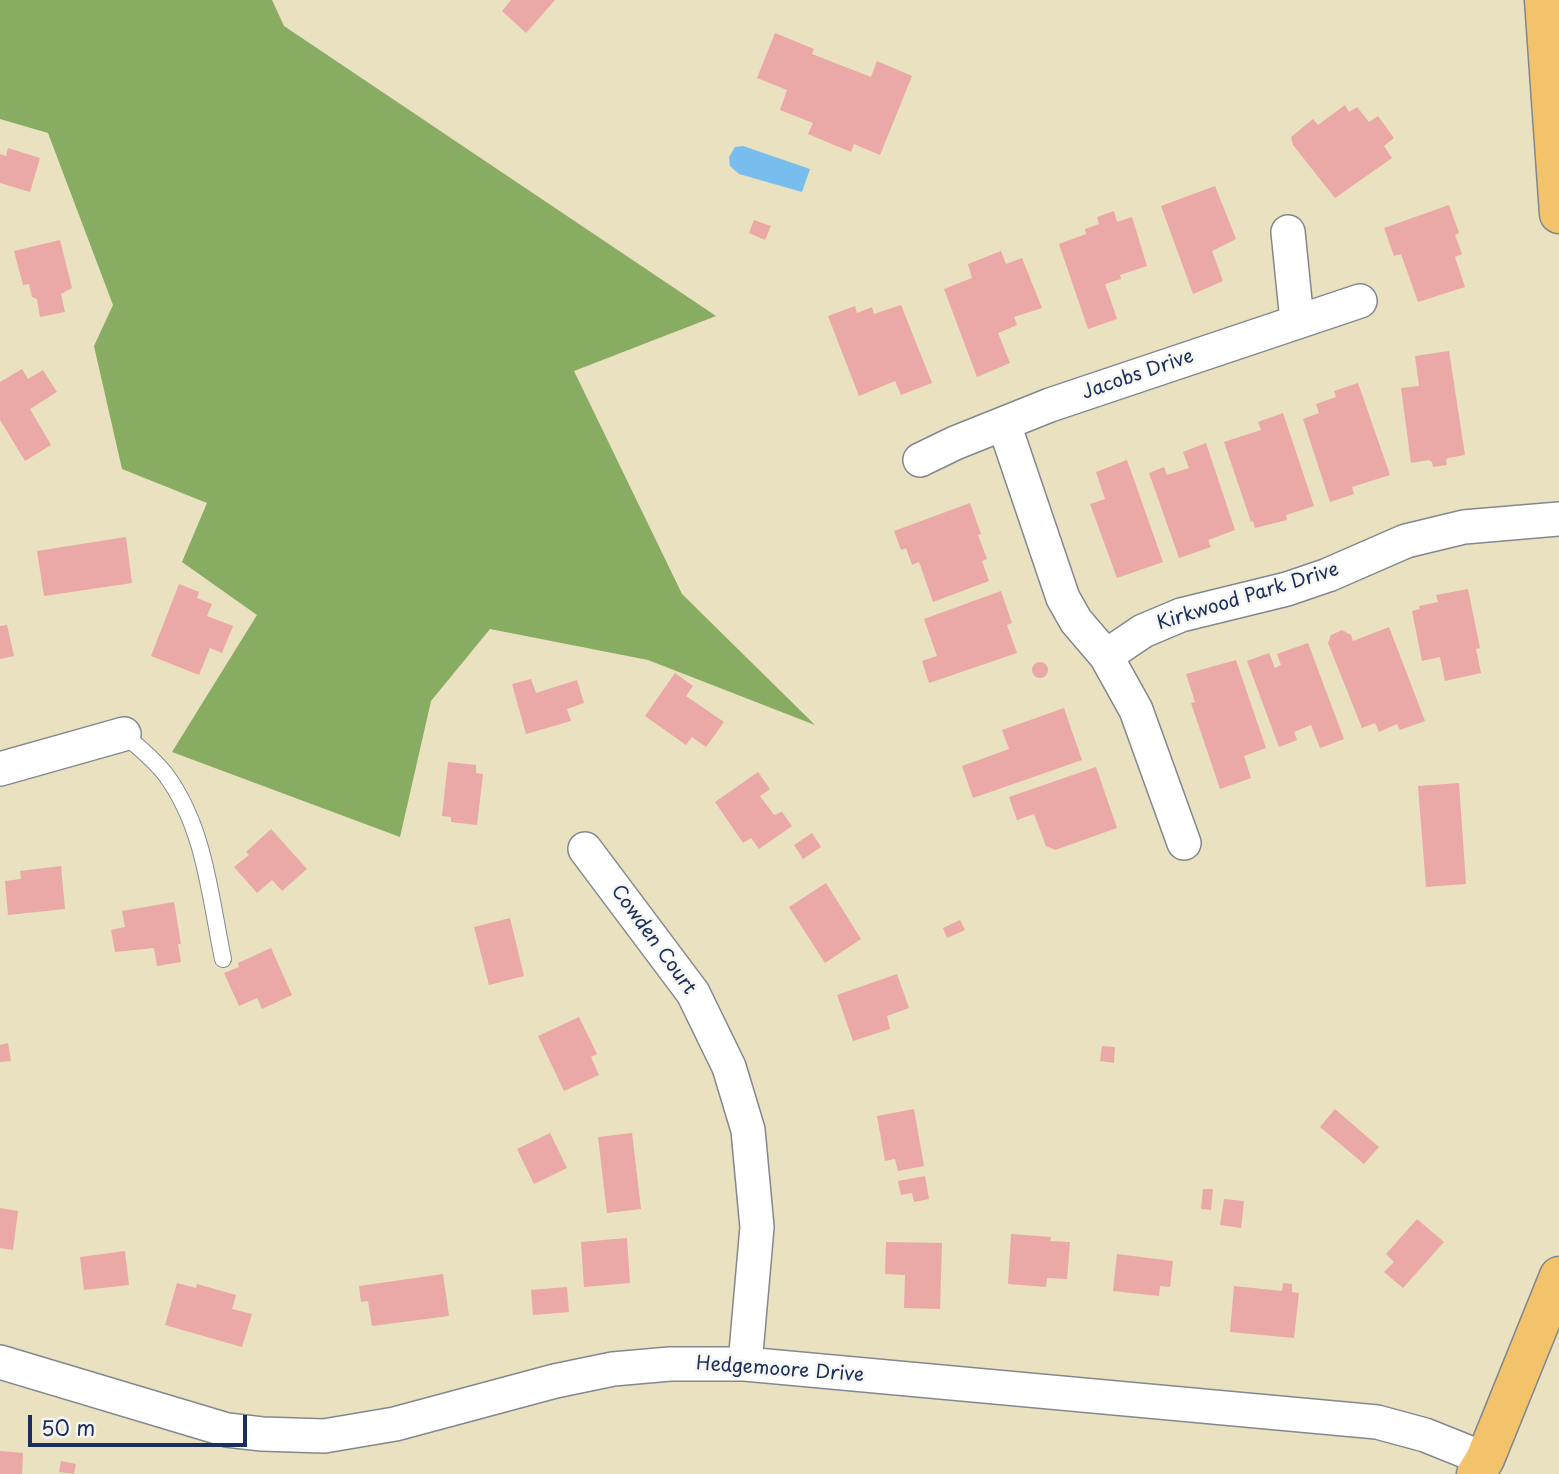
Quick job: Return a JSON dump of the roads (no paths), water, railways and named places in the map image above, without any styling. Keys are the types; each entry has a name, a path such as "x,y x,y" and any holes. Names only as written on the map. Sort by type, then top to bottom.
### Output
{"main road":[{"path":"1544,0 1559,214"},
{"path":"1481,1466 1559,1276"}],"street":[{"path":"1288,232 1297,321"},
{"name":"Jacobs Drive","path":"920,460 1050,405 1360,301"},
{"path":"1004,424 1063,598 1076,621 1106,656 1136,710 1184,843"},
{"name":"Kirkwood Park Drive","path":"1106,656 1143,631 1181,615 1287,589 1328,575 1406,541 1464,527 1559,519"},
{"path":"0,769 124,734"},
{"name":"Cowden Court","path":"585,849 693,993 729,1067 748,1130 757,1227 745,1364"},
{"name":"Hedgemoore Drive","path":"0,1362 227,1430 305,1436 324,1436 395,1424 555,1381 613,1369 670,1364 745,1364 1377,1422 1425,1435 1481,1466"}],"lane":[{"path":"124,734 165,774 185,804 198,840 223,959"}],"water":[{"path":"743,146 810,169 802,192 739,174 730,166 729,157 735,147"}]}
